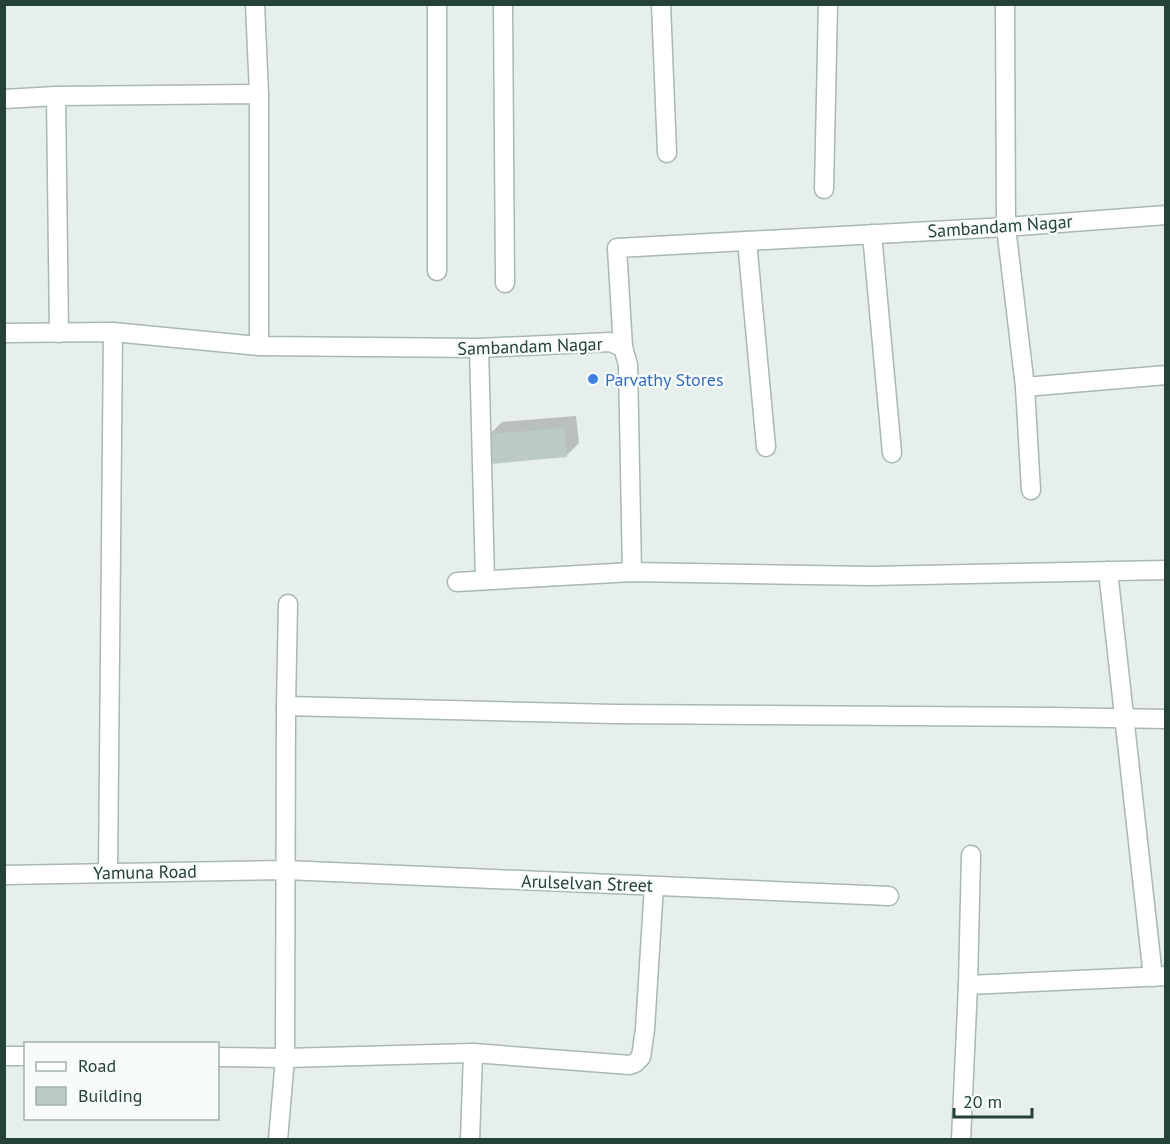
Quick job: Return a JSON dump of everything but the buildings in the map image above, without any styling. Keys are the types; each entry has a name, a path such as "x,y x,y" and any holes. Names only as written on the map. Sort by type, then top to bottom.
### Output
{"street":[{"path":"255,4 259,94 259,346"},
{"path":"437,4 437,271"},
{"path":"503,4 505,283"},
{"path":"661,4 667,153"},
{"path":"824,189 828,4"},
{"path":"1005,4 1006,227 1025,387 1031,490"},
{"path":"4,99 56,96 259,94"},
{"path":"56,96 59,333"},
{"name":"Sambandam Nagar","path":"4,333 113,332 259,346 479,348 610,342 623,347 617,249 1006,227 1166,215"},
{"path":"872,234 892,453"},
{"path":"747,241 766,447"},
{"path":"108,872 113,332"},
{"path":"623,347 628,365 632,572"},
{"path":"479,348 485,580"},
{"path":"1025,387 1166,375"},
{"path":"457,582 632,572 871,576 1166,570"},
{"path":"968,985 1159,976 1108,571"},
{"path":"278,1140 285,1058 288,604"},
{"path":"286,706 615,714 1166,719"},
{"path":"961,1140 971,855"},
{"name":"Yamuna Road","path":"4,875 286,870"},
{"name":"Arulselvan Street","path":"286,870 889,896"},
{"path":"219,1057 285,1058 473,1053 635,1064 641,1056 645,1029 654,886"},
{"path":"470,1140 473,1053"},
{"path":"4,1056 24,1056"}],"place":[{"name":"Parvathy Stores","path":"593,379"}]}
